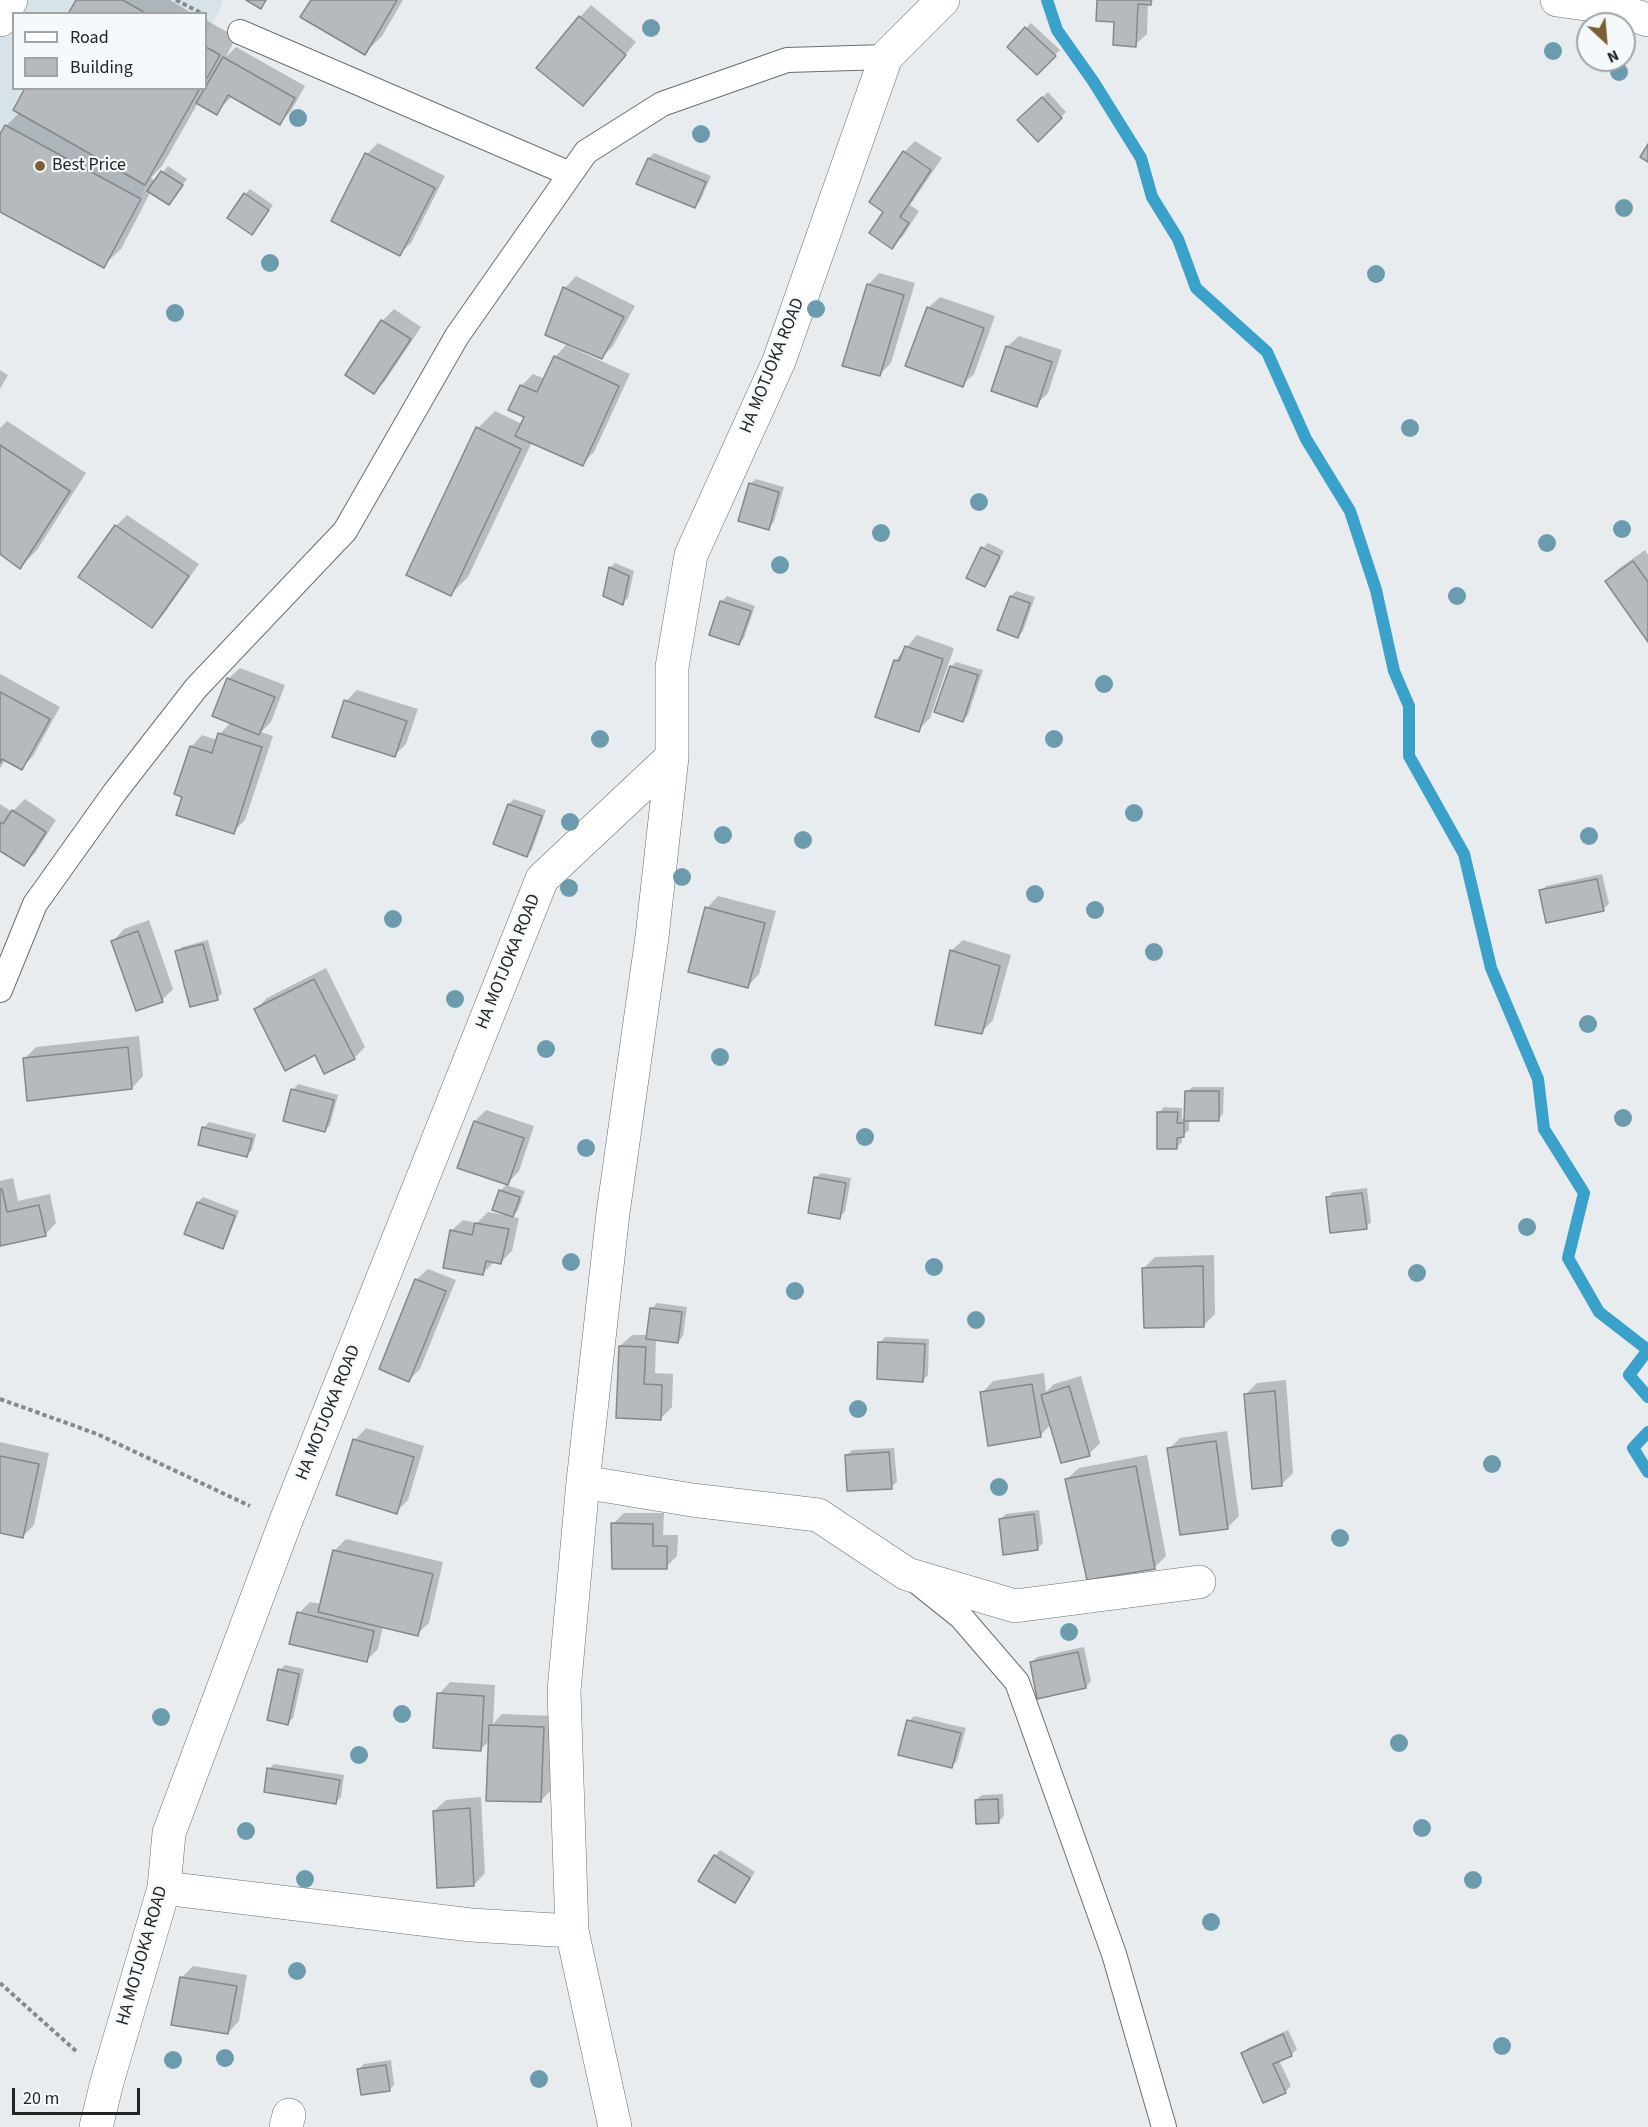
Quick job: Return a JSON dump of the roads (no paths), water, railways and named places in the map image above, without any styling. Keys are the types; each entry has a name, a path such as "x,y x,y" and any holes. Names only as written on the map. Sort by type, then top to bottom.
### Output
{"street":[{"path":"0,21 11,0"},
{"name":"HA MOTJOKA ROAD","path":"615,2127 572,1931 564,1691 583,1482 613,1213 652,936 672,757 672,667 691,555 779,361 885,57 943,0"},
{"path":"1557,0 1607,7 1648,20"},
{"name":"HA MOTJOKA ROAD","path":"96,2127 164,1888 169,1833 285,1523 542,879 672,757"},
{"path":"583,1482 692,1500 818,1515 907,1574 1015,1606 1199,1582"},
{"path":"164,1888 471,1925 572,1931"}],"lane":[{"path":"240,32 570,174"},
{"path":"0,990 35,904 115,792 196,688 345,531 457,336 586,152 662,104 788,60 885,57"},
{"path":"907,1574 961,1617 1017,1682 1114,1954 1164,2127"}],"waterway":[{"path":"1047,0 1057,30 1093,81 1141,158 1152,197 1178,239 1196,288 1267,352 1306,439 1350,511 1376,590 1394,671 1409,706 1409,756 1464,854 1491,968 1538,1079 1544,1129 1584,1193 1568,1258 1599,1312 1648,1350 1629,1375 1648,1397"},
{"path":"1648,1432 1633,1448 1648,1472"}],"place":[{"name":"Best Price","path":"40,166"}]}
